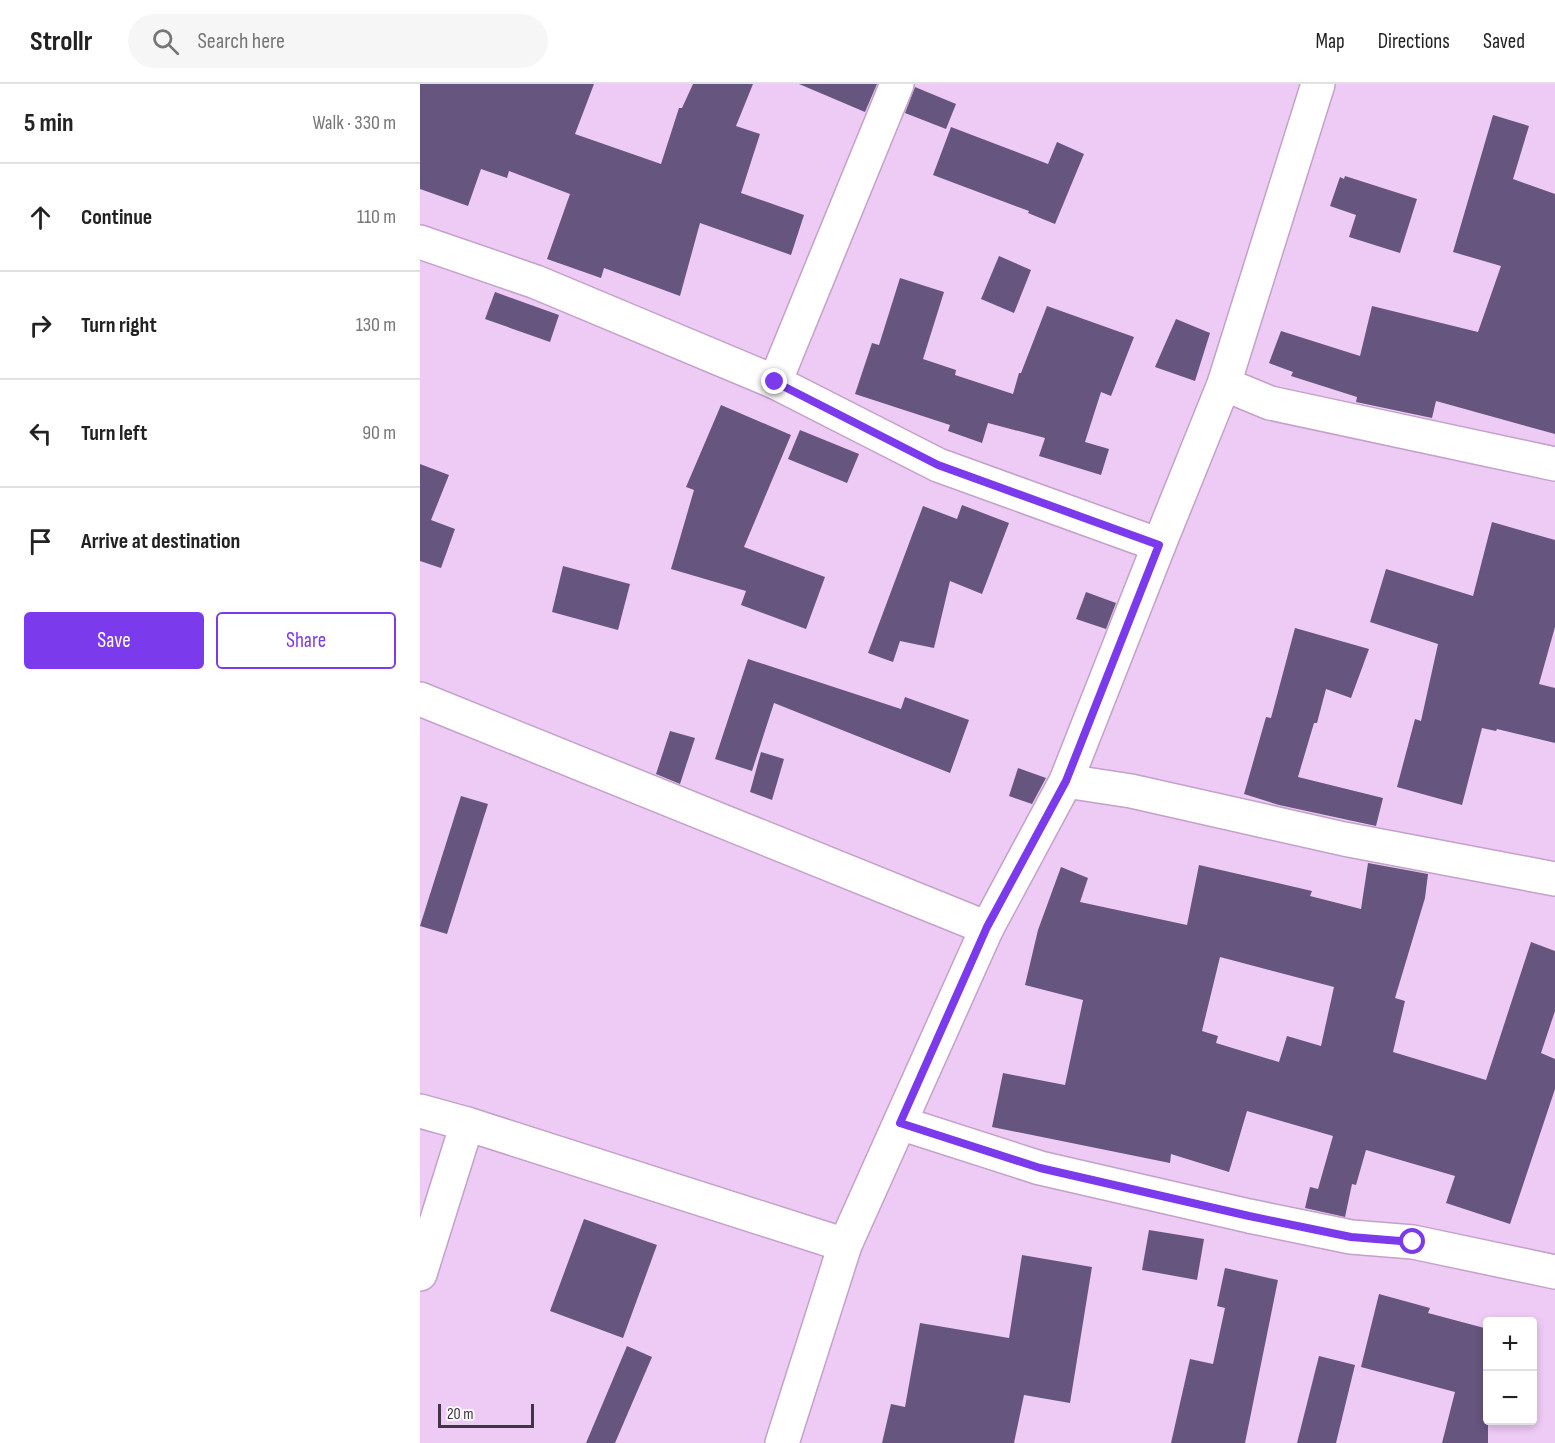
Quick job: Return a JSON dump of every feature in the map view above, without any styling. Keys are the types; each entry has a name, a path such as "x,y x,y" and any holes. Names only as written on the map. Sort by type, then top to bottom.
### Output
{"street":[{"path":"775,382 897,84"},
{"path":"782,1443 845,1245 987,927 1066,781 1224,384 1318,84"},
{"path":"420,242 536,282 775,382 938,465 1159,545"},
{"path":"1224,384 1270,403 1555,464"},
{"path":"420,699 987,927"},
{"path":"1066,781 1131,790 1344,839 1555,879"},
{"path":"420,1111 845,1245"},
{"path":"900,1123 1040,1168 1237,1214 1351,1237 1413,1242 1555,1272"},
{"path":"420,1274 467,1124"}],"building":[{"path":"420,84 594,84 575,134 661,164 679,108 682,108 693,84 753,84 736,126 760,134 741,193 804,215 791,255 700,223 680,296 604,268 601,278 547,259 570,194 509,171 507,178 481,169 468,206 420,189"},
{"path":"799,84 877,84 865,112"},
{"path":"915,87 956,104 946,129 905,113"},
{"path":"1493,115 1529,126 1513,179 1555,194 1555,434 1436,401 1432,418 1356,402 1357,397 1291,376 1293,372 1269,363 1281,331 1360,356 1372,306 1478,332 1501,266 1453,252"},
{"path":"951,127 1048,164 1057,142 1084,154 1055,224 1028,213 1029,211 933,175"},
{"path":"1345,176 1417,199 1400,253 1349,237 1356,215 1330,206 1340,177 1344,179"},
{"path":"999,256 1031,270 1014,313 981,299"},
{"path":"900,278 944,292 923,359 956,370 955,375 1013,394 1019,373 1021,373 1047,306 1134,337 1111,396 1101,392 1085,442 1109,449 1101,475 1039,456 1045,438 988,423 982,443 948,431 950,425 855,394 872,343 879,345"},
{"path":"495,292 559,315 550,342 485,319"},
{"path":"1176,319 1210,333 1195,381 1155,367"},
{"path":"721,405 791,435 744,547 825,577 806,629 741,605 746,591 671,569 694,490 686,487"},
{"path":"800,430 859,454 847,483 788,459"},
{"path":"420,464 449,475 431,520 455,529 441,568 420,561"},
{"path":"962,505 1009,523 982,594 950,581 934,648 900,641 893,662 868,653 923,506 957,519"},
{"path":"1492,522 1555,540 1555,627 1539,684 1555,688 1555,743 1497,729 1496,731 1482,728 1462,805 1397,787 1415,719 1421,721 1438,644 1370,622 1386,569 1473,596"},
{"path":"563,566 630,584 618,630 552,612"},
{"path":"1086,592 1116,603 1106,629 1076,619"},
{"path":"1295,628 1369,649 1351,698 1326,689 1298,777 1383,798 1376,826 1279,805 1244,794 1266,717 1271,718"},
{"path":"748,659 901,709 905,697 969,720 950,773 774,703 752,771 715,759"},
{"path":"670,731 695,738 680,784 656,774"},
{"path":"761,752 784,759 772,800 750,792"},
{"path":"1018,768 1046,778 1032,804 1009,796"},
{"path":"461,796 488,804 447,934 420,926"},
{"path":"1368,863 1428,874 1425,898 1395,998 1405,1001 1393,1052 1486,1080 1531,942 1555,951 1555,1011 1541,1053 1555,1059 1555,1089 1510,1224 1446,1203 1455,1176 1366,1150 1356,1185 1352,1184 1345,1217 1305,1208 1310,1187 1318,1189 1333,1136 1247,1111 1229,1172 1171,1154 1170,1163 992,1127 1003,1073 1065,1085 1083,1000 1025,985 1038,930 1061,867 1088,878 1080,902 1187,925 1199,865 1312,891 1310,896 1361,909","holes":["1220,957 1334,987 1321,1046 1287,1036 1279,1062 1216,1043 1218,1036 1202,1031"]},
{"path":"584,1219 657,1245 623,1338 550,1311"},
{"path":"1149,1230 1204,1239 1197,1280 1142,1270"},
{"path":"1022,1255 1092,1267 1070,1403 1024,1395 1014,1443 882,1443 891,1404 905,1407 920,1323 1009,1338"},
{"path":"1225,1268 1278,1280 1245,1443 1171,1443 1190,1359 1213,1364 1225,1308 1217,1306"},
{"path":"1379,1294 1430,1308 1428,1313 1483,1328 1483,1425 1488,1425 1488,1443 1442,1443 1455,1392 1361,1367"},
{"path":"627,1346 652,1357 615,1443 586,1443"},
{"path":"1319,1356 1355,1365 1336,1443 1297,1443"}],"route":[{"path":"775,382 938,465 1159,545 1066,781 987,927 900,1123 1040,1168 1351,1237 1413,1242"}]}
